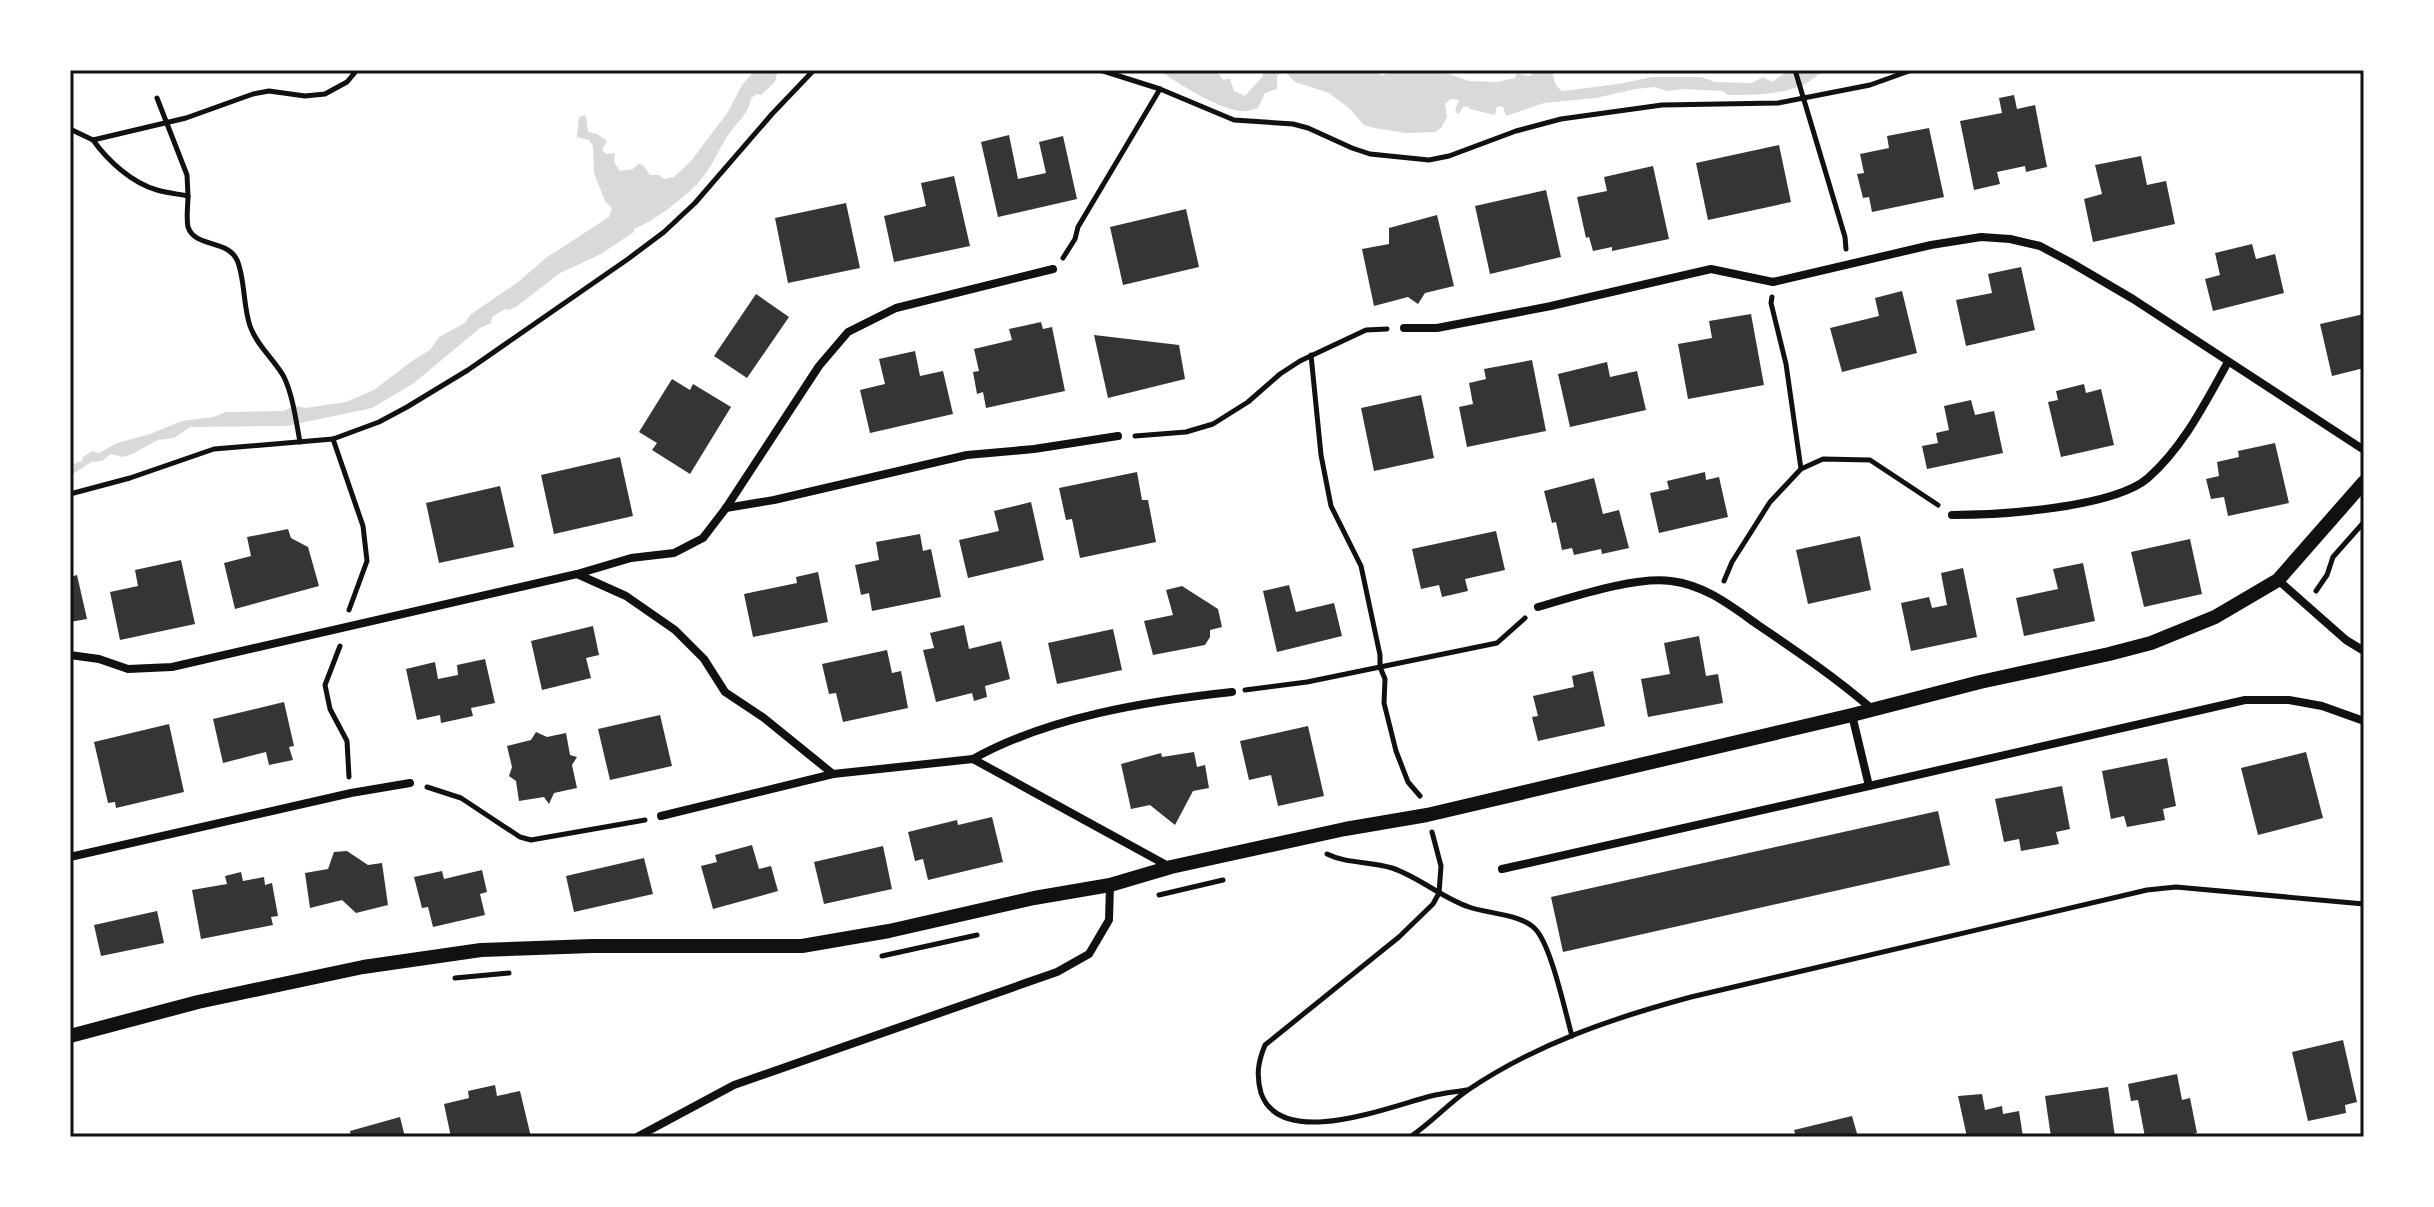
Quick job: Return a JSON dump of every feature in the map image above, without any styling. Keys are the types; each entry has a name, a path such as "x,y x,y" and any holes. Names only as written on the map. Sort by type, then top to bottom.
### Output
{"street":[{"path":"1404,328 1437,328 1551,306 1711,269 1773,282 1931,245 1981,237 2010,239 2040,246 2133,299 2364,450"},
{"path":"70,655 99,659 128,669 172,667 577,574 631,558 674,553 703,538 819,366 848,332 896,308 1053,269"},
{"path":"1952,515 1997,515 2121,494 2146,480 2181,444 2228,362"},
{"path":"726,508 774,500 967,455 1034,449 1118,436"},
{"path":"70,1036 198,1002 377,965 481,950 592,946 802,946 889,931 1034,898 1110,885 1171,867 1852,715 2151,643 2215,617 2278,580 2364,482"},
{"path":"577,574 626,596 675,630 704,659 725,692 764,718 833,774"},
{"path":"1538,607 1593,591 1668,580 1690,584 1715,595 1837,679 1873,710"},
{"path":"2278,580 2346,640 2364,651"},
{"path":"661,816 833,774 973,759 998,745 1053,726 1158,700 1232,692"},
{"path":"1502,869 2245,700 2289,700 2322,706 2364,721"},
{"path":"1852,715 1869,786"},
{"path":"973,759 1171,867"},
{"path":"70,857 351,793 410,783"},
{"path":"637,1137 734,1085 1057,972 1089,954 1096,943 1109,920 1110,885"}],"path":[{"path":"93,140 166,124 253,94 269,91 305,96 325,94 347,82 357,70"},
{"path":"70,494 130,478 214,449 333,439 379,422 468,370 664,232 695,203 814,70"},
{"path":"1100,70 1160,89 1234,120 1293,124 1370,154 1429,160 1449,156 1516,131 1582,116 1662,105 1768,104 1805,99 1870,85 1912,70"},
{"path":"1795,70 1845,237 1847,266"},
{"path":"1053,269 1068,251 1078,227 1160,89"},
{"path":"157,98 187,175 191,232 202,241 229,250 236,258 250,326 281,372 300,443"},
{"path":"70,129 93,140 114,163 144,185 158,191 188,196"},
{"path":"1773,282 1771,303 1786,364 1801,469"},
{"path":"1118,436 1186,432 1213,424 1311,355 1366,330 1404,328"},
{"path":"1311,355 1321,455 1331,506 1361,566 1385,679 1384,703 1396,751 1408,782 1426,808 1441,866 1439,893 1433,904 1399,937 1265,1045 1258,1061 1258,1080 1262,1096 1273,1112 1281,1117 1307,1122 1364,1115 1429,1096 1467,1090"},
{"path":"333,439 363,526 367,561 343,627"},
{"path":"1715,595 1753,526 1777,493 1801,469 1823,459 1870,460 1952,515"},
{"path":"1232,692 1307,682 1497,643 1538,607"},
{"path":"340,649 325,685 330,709 347,741 351,793"},
{"path":"410,783 451,793 520,837 531,840 661,816"},
{"path":"1299,840 1343,861 1368,861 1395,869 1472,908 1502,913 1535,928 1553,968 1572,1036"},
{"path":"1410,1137 1467,1090 1542,1047 1636,1012 1691,997 2147,890 2176,887 2364,904"}],"shaded area":[{"path":"755,70 778,70 775,82 761,95 751,98 745,114 728,135 706,173 683,197 599,255 560,273 516,307 492,317 491,323 480,328 414,383 372,408 286,426 190,427 174,438 158,440 132,454 123,457 111,454 102,461 91,462 70,476 70,465 82,461 92,451 99,453 117,443 182,421 226,412 283,411 295,406 306,408 346,402 374,390 430,350 439,337 465,323 470,315 546,258 609,217 612,208 605,201 594,173 593,146 589,140 577,137 579,117 585,115 588,132 607,141 602,150 606,154 615,153 614,162 620,171 633,169 638,164 643,165 650,175 659,175 664,179 674,177 691,161"},
{"path":"1159,70 1209,73 1216,70 1223,80 1230,78 1234,91 1245,96 1263,76 1256,70 1367,70 1382,75 1401,70 1438,70 1469,81 1498,82 1515,78 1519,73 1531,76 1532,70 1552,70 1556,85 1563,91 1652,77 1701,77 1715,82 1752,83 1763,77 1772,82 1789,70 1832,70 1821,73 1806,84 1776,93 1728,95 1723,91 1667,91 1655,87 1596,98 1544,103 1506,116 1503,107 1499,106 1495,115 1467,106 1459,114 1455,110 1459,100 1451,99 1445,104 1447,117 1435,132 1406,133 1364,125 1349,108 1329,93 1295,82 1286,73 1277,76 1277,89 1265,93 1258,108 1242,111 1209,100"},
{"path":"1840,70 1887,70 1872,72"}],"building":[{"path":"2014,95 2017,109 2035,105 2047,167 2026,172 2025,166 1997,172 2000,184 1974,190 1960,121 2002,113 1999,98"},
{"path":"1929,128 1944,197 1872,212 1869,197 1863,198 1857,174 1864,173 1860,154 1889,148 1887,136"},
{"path":"1009,135 1018,179 1046,173 1039,142 1063,136 1077,199 998,217 981,142"},
{"path":"1779,145 1791,202 1708,220 1696,163"},
{"path":"2141,156 2147,185 2166,181 2175,224 2093,242 2084,199 2102,194 2095,165"},
{"path":"1653,166 1669,239 1612,251 1612,247 1593,251 1589,237 1586,238 1577,197 1607,191 1604,177"},
{"path":"954,176 970,246 894,262 884,216 926,206 921,183"},
{"path":"1546,190 1561,257 1490,274 1475,206"},
{"path":"846,203 860,268 788,283 775,218"},
{"path":"1186,209 1199,267 1123,285 1110,227"},
{"path":"1437,215 1454,286 1425,293 1418,304 1408,297 1374,306 1362,249 1389,244 1389,228"},
{"path":"2252,244 2256,259 2275,254 2284,293 2213,311 2205,279 2220,275 2215,253"},
{"path":"2021,267 2035,330 1966,346 1956,300 1992,293 1988,274"},
{"path":"1902,291 1917,353 1842,372 1830,328 1879,316 1875,298"},
{"path":"756,294 789,317 747,378 714,356"},
{"path":"1751,314 1764,385 1688,399 1678,344 1712,338 1709,321"},
{"path":"2364,314 2364,368 2332,376 2320,324"},
{"path":"1041,322 1043,329 1052,327 1065,391 986,408 983,392 977,394 973,372 979,371 974,349 1012,340 1009,329"},
{"path":"1094,335 1179,345 1185,379 1108,398"},
{"path":"915,351 920,376 943,371 953,414 870,433 860,390 885,384 879,359"},
{"path":"1532,360 1546,431 1467,447 1459,407 1473,404 1469,383 1486,379 1484,369"},
{"path":"1607,362 1610,377 1637,371 1646,410 1570,427 1558,374"},
{"path":"672,379 690,390 693,384 731,407 690,474 652,450 657,443 639,432"},
{"path":"2084,384 2086,393 2101,389 2114,445 2061,457 2048,402 2058,400 2056,391"},
{"path":"1421,395 1434,458 1374,471 1361,408"},
{"path":"1971,400 1975,415 1994,411 2003,453 1927,469 1922,446 1938,443 1936,433 1949,430 1944,406"},
{"path":"2275,443 2289,503 2228,516 2224,497 2211,499 2206,479 2219,476 2217,462 2239,457 2238,451"},
{"path":"620,457 633,516 554,534 541,475"},
{"path":"1137,472 1142,500 1148,500 1156,542 1080,558 1072,519 1066,520 1059,488"},
{"path":"1705,472 1706,480 1719,477 1728,517 1659,533 1650,493 1669,489 1667,481"},
{"path":"1594,478 1603,514 1619,510 1629,548 1602,554 1601,549 1574,555 1572,548 1562,550 1556,522 1552,523 1544,491"},
{"path":"500,486 514,547 439,563 426,503"},
{"path":"1031,502 1044,560 968,578 959,540 999,531 994,511"},
{"path":"288,529 291,538 308,547 319,586 235,609 224,563 251,556 247,537"},
{"path":"1496,531 1505,570 1465,579 1468,591 1442,597 1439,585 1421,589 1412,549"},
{"path":"920,534 923,551 931,549 941,597 872,611 869,593 861,595 855,565 879,560 876,542"},
{"path":"1860,536 1871,590 1808,604 1796,550"},
{"path":"2190,539 2202,594 2144,607 2131,552"},
{"path":"181,560 195,624 120,640 110,592 138,586 135,570"},
{"path":"2083,563 2095,621 2024,636 2016,598 2058,589 2053,569"},
{"path":"1963,568 1977,637 1911,651 1901,603 1929,597 1932,608 1947,605 1941,573"},
{"path":"818,572 828,622 753,637 744,594 797,583 796,577"},
{"path":"77,575 87,619 70,622 70,577"},
{"path":"1289,585 1296,612 1334,603 1342,636 1277,652 1263,591"},
{"path":"1182,586 1218,609 1222,627 1210,630 1205,645 1153,655 1144,621 1173,615 1166,590"},
{"path":"964,625 969,649 1001,641 1010,679 985,686 987,697 974,701 972,693 936,702 923,650 934,648 930,633"},
{"path":"593,626 599,655 586,658 591,678 542,690 531,641"},
{"path":"1113,629 1122,670 1057,684 1048,643"},
{"path":"1699,636 1706,676 1718,674 1723,703 1648,717 1641,679 1670,674 1664,643"},
{"path":"887,650 892,673 901,671 908,708 843,722 836,693 829,694 822,664"},
{"path":"485,659 495,703 471,708 473,716 441,723 440,715 417,720 406,669 435,662 438,679 458,675 457,665"},
{"path":"1593,671 1605,726 1538,741 1532,717 1538,716 1533,696 1574,687 1572,676"},
{"path":"284,702 294,746 289,747 293,760 269,765 266,752 223,763 213,719"},
{"path":"660,715 672,766 610,780 598,729"},
{"path":"169,724 184,792 116,808 115,802 108,803 94,742"},
{"path":"1308,726 1324,796 1278,806 1271,775 1249,780 1240,741"},
{"path":"536,732 547,737 566,733 570,755 577,757 572,765 577,788 554,793 549,804 544,797 519,801 516,781 509,776 512,767 507,746 531,740"},
{"path":"1194,752 1197,767 1205,765 1209,788 1193,791 1175,825 1150,805 1131,809 1121,764 1161,753 1162,757"},
{"path":"2306,752 2323,818 2258,835 2241,768"},
{"path":"2167,758 2176,806 2163,809 2165,820 2127,827 2124,816 2111,819 2102,771"},
{"path":"2062,786 2070,829 2056,832 2059,844 2021,851 2019,839 2004,842 1995,799"},
{"path":"1938,811 1950,865 1563,952 1551,897"},
{"path":"992,817 1003,862 928,880 923,859 915,861 908,832 957,820 958,825"},
{"path":"752,845 759,869 771,866 778,891 713,909 701,866 717,862 715,855"},
{"path":"883,846 892,889 824,904 814,862"},
{"path":"347,851 368,865 382,863 388,905 356,913 342,900 310,908 305,873 328,869 334,852"},
{"path":"644,858 653,894 574,912 566,876"},
{"path":"482,870 487,892 480,894 485,915 433,927 428,907 422,908 414,877 442,871 444,879"},
{"path":"241,872 243,881 264,877 265,885 272,883 278,916 271,917 273,925 201,939 192,890 227,884 225,876"},
{"path":"157,911 164,943 101,956 94,925"},
{"path":"2343,1040 2357,1102 2345,1105 2346,1113 2308,1121 2292,1052"},
{"path":"2177,1074 2182,1100 2190,1098 2197,1133 2181,1137 2145,1137 2138,1100 2131,1101 2128,1084"},
{"path":"495,1085 497,1096 520,1091 531,1137 451,1137 444,1104 469,1098 468,1091"},
{"path":"2108,1087 2115,1137 2051,1137 2045,1096"},
{"path":"1982,1094 1985,1110 2002,1106 2003,1114 2019,1111 2023,1137 1967,1137 1958,1096"},
{"path":"1852,1116 1858,1137 1796,1137 1794,1130"},
{"path":"400,1117 405,1137 351,1137 350,1131"}]}
